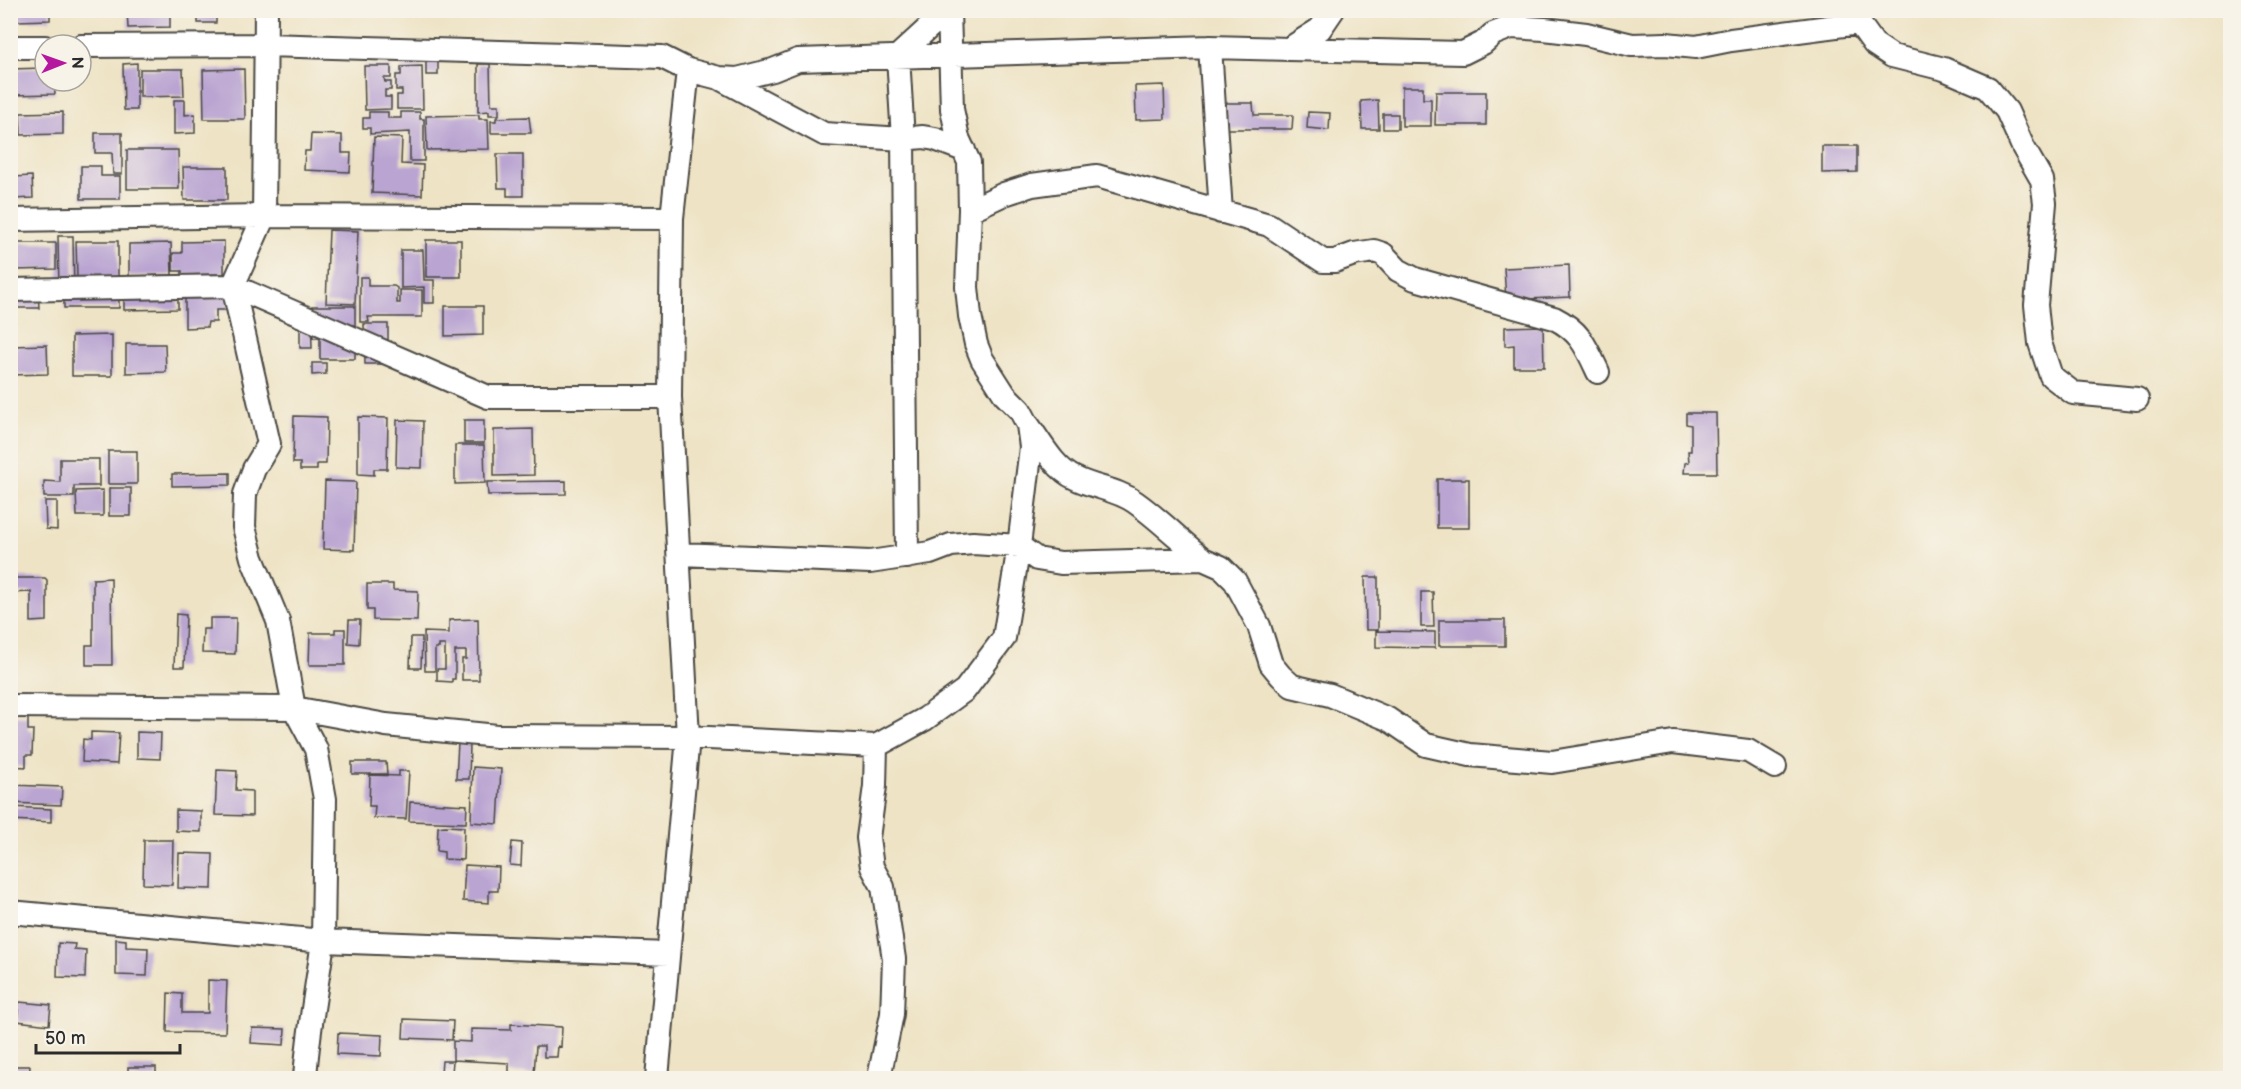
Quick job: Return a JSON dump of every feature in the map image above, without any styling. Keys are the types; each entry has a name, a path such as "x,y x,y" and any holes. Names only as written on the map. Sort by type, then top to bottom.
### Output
{"street":[{"path":"266,10 264,216 233,286 269,444 254,469 245,494 244,527 252,558 278,621 294,708 316,749 326,799 323,941 308,1040 305,1078"},
{"path":"949,10 952,109 958,138 969,162 967,286 970,316 982,359 1005,395 1020,410 1028,425 1068,475 1120,493 1134,501 1203,559 1221,567 1235,581 1259,626 1271,664 1281,676 1292,686 1330,695 1388,719 1426,745 1470,755 1552,762 1673,742 1748,751 1775,767"},
{"path":"898,56 949,10"},
{"path":"1289,49 1320,29 1333,10"},
{"path":"93,46 266,45 662,57 688,70 719,78 736,79 753,76 798,60 950,54 1210,47 1463,53 1483,43 1493,34 1510,27 1586,34 1632,45 1666,44 1696,47 1855,17 1874,44 1892,56 1944,69 1988,88 2007,111 2023,147 2042,180 2045,202 2036,305 2040,343 2050,376 2073,393 2137,399"},
{"path":"10,47 33,47"},
{"path":"1210,47 1221,212"},
{"path":"898,56 903,139 907,557"},
{"path":"657,1078 688,737 670,397 672,218 688,70"},
{"path":"719,78 824,134 903,139 923,137 964,150"},
{"path":"970,210 1004,194 1032,185 1097,176 1269,225 1323,261 1335,261 1354,254 1374,251 1383,254 1398,270 1415,279 1554,318 1571,326 1587,347 1598,372"},
{"path":"10,220 264,216 672,218"},
{"path":"10,290 233,286 488,398 670,397"},
{"path":"10,706 294,708 386,725 497,736 688,737 876,746 925,719 965,690 1004,638 1019,546 1031,447 1028,425"},
{"path":"680,554 870,562 930,553 951,545 974,543 1019,546 1037,560 1061,563 1203,559"},
{"path":"876,746 875,786 868,838 872,867 883,887 894,959 892,1014 879,1078"},
{"path":"10,912 323,941 668,954"}],"building":[{"path":"17,10 50,10 50,20 17,21"},
{"path":"127,10 170,10 170,27 128,28"},
{"path":"198,10 216,10 216,23 198,23"},
{"path":"438,61 438,75 426,75 426,62"},
{"path":"137,63 137,110 124,110 123,64"},
{"path":"478,64 490,64 491,105 499,105 499,115 489,115 489,111 478,112"},
{"path":"364,66 391,66 391,78 384,78 385,82 391,82 391,90 385,90 385,97 391,97 391,109 365,110"},
{"path":"422,66 423,109 397,109 397,95 402,95 402,90 396,90 396,75 401,75 401,67"},
{"path":"33,68 33,93 55,94 10,95 10,69"},
{"path":"140,69 183,69 184,96 140,97"},
{"path":"244,69 245,119 204,119 203,70"},
{"path":"1164,85 1165,119 1136,120 1135,86"},
{"path":"1402,87 1423,87 1423,99 1431,99 1431,126 1402,126"},
{"path":"1436,92 1486,92 1486,125 1435,125"},
{"path":"174,100 185,100 185,115 195,114 195,133 174,134"},
{"path":"1378,100 1379,129 1362,129 1361,101"},
{"path":"1226,103 1253,103 1254,115 1293,115 1292,129 1226,129"},
{"path":"63,112 63,134 21,135 20,113"},
{"path":"369,112 388,112 388,118 401,118 401,112 420,112 420,119 424,119 424,161 410,161 410,132 370,134 370,128 363,128 363,118 369,118"},
{"path":"1308,112 1330,113 1329,130 1307,128"},
{"path":"1383,114 1398,114 1398,129 1383,129"},
{"path":"479,115 479,119 488,119 489,149 427,150 426,116"},
{"path":"529,117 531,133 491,133 491,121 496,121 496,118"},
{"path":"95,133 122,133 122,174 113,174 112,153 95,153"},
{"path":"311,134 342,135 342,153 351,153 350,172 304,170 305,151 310,151"},
{"path":"374,137 402,138 401,164 423,165 422,195 372,193"},
{"path":"1822,146 1857,146 1857,172 1822,173"},
{"path":"127,150 178,150 179,189 127,189"},
{"path":"497,154 523,154 523,196 507,196 507,188 498,188"},
{"path":"81,166 101,166 101,176 120,176 120,199 81,199"},
{"path":"183,167 227,167 227,200 184,200"},
{"path":"32,176 33,198 13,199 13,177"},
{"path":"329,230 358,231 355,304 326,303"},
{"path":"58,236 73,236 74,290 59,290"},
{"path":"426,240 461,240 461,277 426,277"},
{"path":"76,241 118,241 118,277 77,277"},
{"path":"224,241 224,274 182,275 182,271 173,271 173,253 182,253 182,242"},
{"path":"13,243 56,243 56,269 14,270"},
{"path":"171,243 172,275 129,276 129,244"},
{"path":"401,250 423,250 424,280 434,280 434,303 424,303 424,287 401,288"},
{"path":"1569,265 1570,297 1506,300 1504,268"},
{"path":"360,277 368,277 368,286 397,288 397,303 400,303 400,290 422,290 422,317 368,317 369,322 360,322"},
{"path":"10,291 38,291 39,308 10,308"},
{"path":"64,292 119,292 119,308 64,308"},
{"path":"185,295 228,295 229,310 216,310 216,322 208,322 207,327 185,328"},
{"path":"124,298 178,298 178,309 124,310"},
{"path":"312,306 355,306 355,359 320,359 320,338 313,338"},
{"path":"445,306 483,306 483,335 445,336"},
{"path":"300,320 311,320 312,348 300,348"},
{"path":"364,324 388,324 388,364 365,364"},
{"path":"1543,326 1544,367 1514,367 1514,345 1505,346 1505,327"},
{"path":"112,335 112,376 72,376 72,336"},
{"path":"126,344 165,344 166,372 126,373"},
{"path":"47,345 48,374 10,375 10,346"},
{"path":"312,363 326,363 326,374 312,375"},
{"path":"1686,413 1716,413 1717,473 1684,473 1685,463 1689,462 1688,451 1691,451 1691,425 1686,424"},
{"path":"294,416 327,417 326,464 317,464 317,470 300,470 300,463 293,463"},
{"path":"358,417 388,418 387,469 374,469 374,475 358,474"},
{"path":"397,420 423,421 422,468 396,467"},
{"path":"464,420 484,420 484,443 464,443"},
{"path":"533,429 534,475 494,476 494,430"},
{"path":"455,445 484,445 485,483 455,484"},
{"path":"108,451 137,451 137,484 108,484"},
{"path":"60,459 99,459 99,486 74,486 74,497 44,497 44,481 60,482"},
{"path":"230,473 230,485 172,486 172,474"},
{"path":"1437,479 1469,479 1469,528 1437,528"},
{"path":"325,481 356,482 354,550 323,549"},
{"path":"566,481 566,494 488,495 487,482"},
{"path":"109,488 131,488 131,516 109,516"},
{"path":"103,490 103,516 77,516 76,491"},
{"path":"45,501 57,501 57,530 46,529"},
{"path":"1365,577 1378,577 1378,630 1366,630"},
{"path":"10,578 45,578 47,580 47,621 31,622 31,592 10,593"},
{"path":"111,578 112,665 86,665 86,645 93,645 93,579"},
{"path":"367,584 393,584 393,590 418,591 417,621 373,620 373,610 367,610"},
{"path":"1421,592 1433,592 1434,627 1421,627"},
{"path":"176,614 186,615 184,667 174,667"},
{"path":"210,618 236,618 235,654 202,653 203,629 210,629"},
{"path":"478,619 479,680 462,680 462,659 466,659 466,651 455,651 455,679 452,679 452,682 437,681 437,669 445,669 445,645 435,648 435,671 425,671 424,632 449,633 449,620"},
{"path":"349,620 360,620 359,644 348,643"},
{"path":"1439,620 1505,620 1505,646 1439,646"},
{"path":"335,629 345,629 345,665 309,665 310,633 335,633"},
{"path":"1376,631 1435,632 1435,648 1376,647"},
{"path":"411,637 422,637 421,668 410,668"},
{"path":"10,716 28,717 28,730 33,730 32,755 26,755 26,767 10,766"},
{"path":"91,732 119,733 117,764 82,762 83,739 91,740"},
{"path":"137,732 161,733 160,759 137,758"},
{"path":"458,743 470,744 469,779 456,779"},
{"path":"352,762 386,762 387,774 352,774"},
{"path":"473,767 501,769 498,824 471,822"},
{"path":"217,770 237,771 236,790 252,791 252,816 215,815"},
{"path":"399,771 409,771 406,819 374,818 375,806 369,806 370,775 399,776"},
{"path":"10,785 62,787 61,805 10,803"},
{"path":"410,802 467,805 466,823 409,821"},
{"path":"10,807 51,809 51,822 10,820"},
{"path":"176,810 201,811 201,832 176,831"},
{"path":"438,827 464,827 463,860 444,859 444,852 437,851"},
{"path":"144,840 173,840 172,885 143,884"},
{"path":"512,842 522,843 521,866 510,865"},
{"path":"179,853 213,854 212,889 178,888"},
{"path":"465,865 499,867 498,891 489,891 489,903 463,901"},
{"path":"116,939 126,940 126,947 148,948 147,976 116,975"},
{"path":"58,943 75,944 74,949 86,950 85,978 57,977"},
{"path":"208,980 227,981 225,1033 167,1032 168,993 182,994 182,1013 208,1013"},
{"path":"19,1002 51,1005 49,1025 17,1021"},
{"path":"404,1019 453,1021 452,1040 403,1038"},
{"path":"511,1024 562,1027 561,1047 558,1046 557,1057 544,1057 544,1046 536,1046 534,1074 509,1073 509,1063 453,1060 453,1041 471,1042 471,1029 511,1030"},
{"path":"252,1028 285,1029 284,1045 251,1043"},
{"path":"338,1033 382,1035 381,1056 337,1054"},
{"path":"442,1061 453,1061 452,1073 441,1073"},
{"path":"10,1066 30,1066 29,1078 10,1078"},
{"path":"128,1067 156,1067 156,1078 128,1078"}]}
